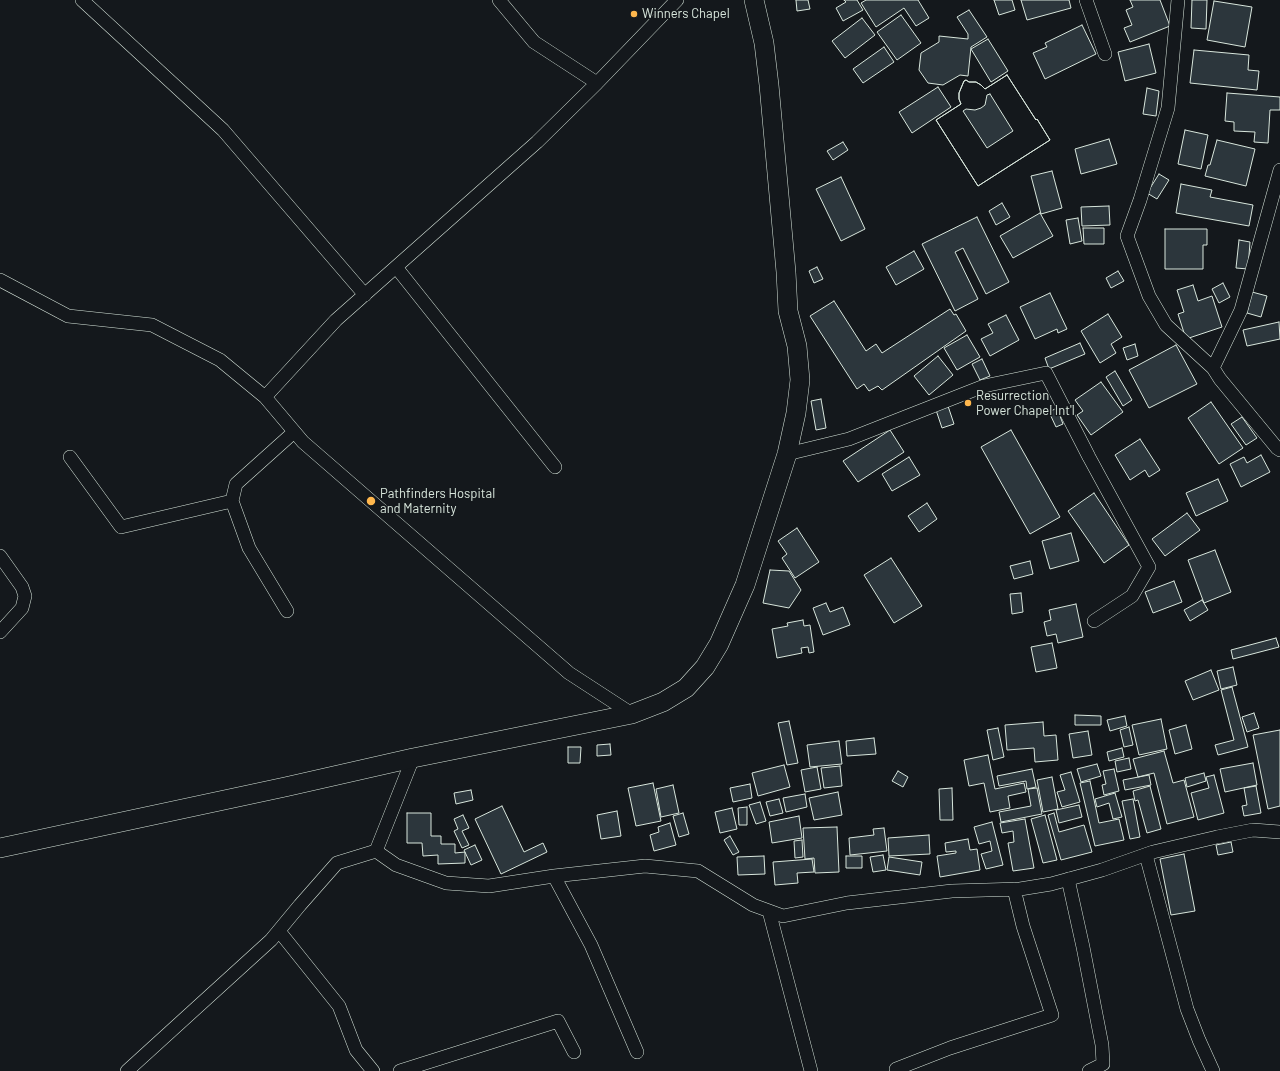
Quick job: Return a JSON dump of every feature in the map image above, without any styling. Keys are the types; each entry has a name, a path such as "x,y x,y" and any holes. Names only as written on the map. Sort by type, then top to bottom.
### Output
{"street":[{"path":"82,0 224,130 365,294"},
{"path":"499,0 534,42 597,83"},
{"path":"265,397 336,320 537,142 597,83 677,0"},
{"path":"0,848 413,758 632,714 663,702 686,688 705,667 719,644 745,585 787,454 796,412 800,380 797,346 788,311 772,116 764,43 754,0"},
{"path":"1178,0 1168,108 1140,200 1127,236 1149,296 1166,325 1213,368 1220,379 1280,450"},
{"path":"1089,1 1105,54"},
{"path":"1213,368 1240,310 1280,170"},
{"path":"396,267 555,467"},
{"path":"0,280 68,316 152,325 220,360 265,397 303,442 569,673 632,714"},
{"path":"787,454 849,439 984,386 1046,373 1089,457 1149,567 1132,596 1094,621"},
{"path":"287,611 249,548 232,500 236,484 294,432"},
{"path":"70,457 121,527 232,500"},
{"path":"0,556 22,587 25,596 22,608 0,632"},
{"path":"376,851 413,758"},
{"path":"376,851 396,864 446,883 489,886 554,876 645,866 698,871 753,905 782,916 847,903 952,891 1014,890 1051,884 1102,870 1146,855 1205,840 1253,830 1280,832"},
{"path":"127,1071 271,940 337,863 376,851"},
{"path":"1146,855 1187,1008 1213,1071"},
{"path":"554,876 591,946 636,1052"},
{"path":"1068,879 1102,1045 1103,1064 1089,1071"},
{"path":"897,1071 896,1069 950,1048 1052,1015 1023,926 1014,890"},
{"path":"769,911 811,1071"},
{"path":"279,931 339,1006 356,1050 373,1071"},
{"path":"400,1071 558,1021 574,1052"}],"building":[{"path":"796,0 808,0 810,9 797,11"},
{"path":"844,0 857,0 863,10 843,21 836,8 846,2"},
{"path":"866,0 918,0 929,18 916,26 904,8 876,27 861,3"},
{"path":"994,0 1012,0 1015,10 999,15"},
{"path":"1021,0 1069,0 1071,8 1027,20"},
{"path":"1130,0 1160,0 1170,26 1130,42 1124,28 1132,25 1126,10 1133,7"},
{"path":"1192,0 1207,0 1206,29 1191,28"},
{"path":"1214,1 1252,7 1245,47 1207,40"},
{"path":"969,10 987,37 971,47 968,76 960,75 943,85 928,83 919,70 921,53 939,42 939,36 968,39 968,34 957,17"},
{"path":"901,15 921,43 897,60 877,32"},
{"path":"862,18 875,35 845,58 832,41"},
{"path":"1082,25 1096,54 1045,79 1033,53 1047,47 1045,43"},
{"path":"988,39 1008,71 991,82 971,49"},
{"path":"1149,44 1156,73 1125,81 1118,52"},
{"path":"884,47 894,62 863,83 853,69"},
{"path":"1194,50 1249,55 1248,70 1259,71 1257,90 1190,83"},
{"path":"1007,75 1050,140 978,186 936,120 961,104 959,93 964,81 976,82 985,89","holes":["990,94 1013,131 987,148 963,111 966,109 975,110 981,108 985,105 987,95"]},
{"path":"1007,75 1050,140 978,186 936,120 961,104 959,93 964,81 976,82 985,89"},
{"path":"938,87 951,107 912,133 899,112"},
{"path":"1147,88 1159,91 1156,116 1143,114"},
{"path":"1227,93 1280,97 1280,110 1270,110 1268,143 1254,142 1255,132 1234,131 1234,122 1225,121"},
{"path":"1185,130 1208,135 1201,169 1178,164"},
{"path":"1109,139 1117,164 1081,174 1075,149"},
{"path":"1217,140 1255,149 1246,186 1205,176 1208,165 1210,165"},
{"path":"843,142 848,150 833,160 827,151"},
{"path":"1052,171 1062,208 1041,214 1031,176"},
{"path":"1159,174 1169,180 1157,199 1147,193"},
{"path":"841,177 865,229 841,241 816,189"},
{"path":"1181,184 1212,190 1210,197 1253,205 1249,226 1176,213"},
{"path":"1002,203 1010,217 996,225 989,211"},
{"path":"1109,206 1110,225 1082,226 1081,207"},
{"path":"1040,213 1053,236 1013,258 1000,236"},
{"path":"977,217 1009,282 986,294 963,248 955,252 978,299 955,311 922,244"},
{"path":"1078,218 1082,241 1070,244 1066,220"},
{"path":"1083,228 1104,228 1104,244 1084,244"},
{"path":"1165,229 1207,229 1207,245 1203,245 1203,269 1165,269"},
{"path":"1239,240 1250,242 1248,269 1236,268"},
{"path":"914,251 924,269 896,285 886,267"},
{"path":"817,267 823,279 814,283 809,271"},
{"path":"1118,271 1124,281 1111,288 1106,278"},
{"path":"1223,283 1230,297 1219,303 1212,289"},
{"path":"1193,285 1198,301 1212,296 1222,327 1186,339 1178,314 1184,312 1177,290"},
{"path":"1252,292 1267,296 1261,317 1247,313"},
{"path":"1050,293 1067,329 1058,333 1057,329 1035,339 1020,307"},
{"path":"834,301 866,351 876,344 882,353 950,309 954,315 956,314 966,331 882,390 878,386 869,391 864,384 857,389 810,316"},
{"path":"1108,314 1122,337 1111,344 1116,353 1100,363 1081,331"},
{"path":"1006,315 1019,340 990,356 981,339 993,333 988,324"},
{"path":"1279,322 1280,339 1247,346 1243,330"},
{"path":"967,335 980,357 957,370 944,348"},
{"path":"1080,343 1085,354 1049,369 1045,358"},
{"path":"1135,344 1138,356 1127,360 1123,348"},
{"path":"1176,345 1197,384 1149,408 1129,370"},
{"path":"938,356 953,375 929,395 914,376"},
{"path":"982,359 990,376 980,380 972,364"},
{"path":"1115,371 1132,400 1123,406 1106,377"},
{"path":"1101,382 1123,412 1091,435 1077,415 1083,411 1075,400"},
{"path":"821,399 826,428 816,430 811,401"},
{"path":"1211,402 1243,448 1219,464 1188,418"},
{"path":"948,406 954,424 942,428 936,410"},
{"path":"1057,408 1063,424 1056,427 1049,412"},
{"path":"1242,417 1257,438 1246,445 1231,424"},
{"path":"890,430 904,452 858,482 843,461"},
{"path":"1011,430 1060,517 1030,534 981,447"},
{"path":"1140,439 1160,470 1149,477 1145,470 1130,480 1115,455"},
{"path":"1261,455 1270,472 1241,487 1230,464 1244,457 1247,463"},
{"path":"909,457 920,475 892,491 882,474"},
{"path":"1218,479 1228,501 1196,516 1186,493"},
{"path":"1094,493 1129,545 1104,563 1068,511"},
{"path":"927,503 937,519 919,532 908,516"},
{"path":"1187,513 1200,530 1165,556 1152,539"},
{"path":"797,528 819,562 795,578 782,558 787,554 778,541"},
{"path":"1071,533 1079,561 1050,569 1042,541"},
{"path":"1215,550 1231,592 1204,603 1188,560"},
{"path":"891,558 922,606 894,623 864,575"},
{"path":"1030,561 1033,574 1014,579 1010,566"},
{"path":"770,570 789,571 801,590 789,608 763,603"},
{"path":"1174,581 1182,602 1153,613 1145,592"},
{"path":"1021,593 1023,612 1012,614 1010,594"},
{"path":"1202,600 1208,610 1190,621 1184,610"},
{"path":"826,603 830,612 843,607 850,625 823,635 813,608"},
{"path":"1076,604 1083,637 1058,643 1056,634 1047,636 1044,622 1051,620 1049,610"},
{"path":"803,620 804,626 810,625 814,652 809,653 808,647 801,648 802,653 777,658 772,629 788,626 787,623"},
{"path":"1276,638 1279,647 1233,659 1231,650"},
{"path":"1052,643 1057,668 1036,672 1031,647"},
{"path":"1233,667 1237,685 1221,689 1217,671"},
{"path":"1211,670 1219,690 1193,700 1185,681"},
{"path":"1232,687 1248,747 1218,755 1215,745 1234,740 1221,690"},
{"path":"1254,713 1259,728 1247,732 1242,717"},
{"path":"1075,715 1101,716 1101,725 1075,725"},
{"path":"1125,716 1127,726 1110,731 1107,720"},
{"path":"1161,719 1167,749 1139,755 1132,725"},
{"path":"789,721 798,763 787,765 778,723"},
{"path":"1043,722 1044,736 1056,735 1058,760 1035,762 1034,748 1007,750 1005,725"},
{"path":"1186,725 1192,749 1175,754 1169,730"},
{"path":"1129,727 1133,745 1124,747 1120,730"},
{"path":"998,728 1004,757 993,760 987,730"},
{"path":"1280,730 1280,806 1268,809 1253,735"},
{"path":"1088,731 1092,755 1073,758 1069,734"},
{"path":"874,738 876,754 847,756 846,741"},
{"path":"839,741 842,764 810,767 807,745"},
{"path":"610,744 611,755 597,756 597,745"},
{"path":"568,747 581,747 580,763 568,763"},
{"path":"1122,748 1124,757 1109,761 1107,752"},
{"path":"1164,751 1173,783 1184,780 1194,817 1167,824 1154,773 1138,777 1133,759"},
{"path":"988,755 995,789 1024,783 1026,792 1008,796 1010,808 990,812 984,783 969,786 964,760"},
{"path":"1129,758 1131,769 1117,772 1115,761"},
{"path":"1253,763 1257,785 1225,792 1220,769"},
{"path":"1097,764 1101,776 1081,782 1077,769"},
{"path":"784,765 790,787 758,796 752,773"},
{"path":"840,766 842,786 824,788 821,768"},
{"path":"817,767 821,789 805,792 801,770"},
{"path":"1032,769 1036,787 1027,789 1026,781 999,786 997,776"},
{"path":"1114,769 1119,791 1104,795 1102,785 1106,784 1103,771"},
{"path":"898,771 908,777 903,787 892,781"},
{"path":"1071,772 1080,802 1062,807 1057,792 1065,790 1060,775"},
{"path":"1204,773 1206,781 1187,787 1185,778"},
{"path":"1149,775 1151,785 1125,790 1123,780"},
{"path":"1214,775 1224,813 1198,820 1191,793 1209,788 1206,777"},
{"path":"1052,777 1058,809 1043,812 1037,780"},
{"path":"1090,781 1099,823 1119,819 1124,840 1095,846 1080,783"},
{"path":"653,783 661,821 636,826 628,788"},
{"path":"750,784 752,798 733,802 730,788"},
{"path":"673,785 679,813 661,817 656,789"},
{"path":"1150,786 1161,829 1147,833 1138,800 1135,801 1133,791"},
{"path":"1256,786 1261,813 1244,816 1242,806 1247,805 1244,788"},
{"path":"952,788 953,820 940,820 939,789"},
{"path":"1037,788 1042,814 1001,822 999,812 1031,806 1028,789"},
{"path":"471,790 473,800 456,804 454,793"},
{"path":"838,792 842,815 814,820 809,798"},
{"path":"1115,793 1122,817 1113,819 1109,803 1097,807 1095,799"},
{"path":"805,794 807,807 786,812 783,798"},
{"path":"779,799 783,813 770,816 766,802"},
{"path":"1133,799 1140,837 1130,839 1122,801"},
{"path":"760,802 766,821 756,824 749,805"},
{"path":"1079,805 1082,817 1059,823 1056,810"},
{"path":"502,806 524,852 543,843 547,852 501,874 475,819"},
{"path":"747,807 747,825 739,825 738,808"},
{"path":"732,808 737,829 720,833 715,812"},
{"path":"617,811 621,836 601,839 597,815"},
{"path":"407,813 431,813 431,836 441,836 441,844 455,844 455,853 465,852 465,863 438,864 438,855 423,856 422,843 407,843"},
{"path":"683,813 689,834 679,837 673,816"},
{"path":"1054,813 1059,832 1084,825 1092,852 1061,860 1048,815"},
{"path":"463,815 469,828 462,831 469,845 462,848 454,831 458,829 454,819"},
{"path":"1045,815 1057,860 1043,863 1031,819"},
{"path":"799,816 802,838 772,843 769,822"},
{"path":"1025,819 1034,868 1013,871 1008,843 1014,842 1013,831 1002,833 1000,823"},
{"path":"992,822 1003,865 986,869 981,854 992,851 990,841 979,844 974,827"},
{"path":"670,823 676,845 654,851 650,835 659,832 658,827"},
{"path":"837,827 839,872 815,873 814,858 805,859 803,828"},
{"path":"884,828 887,851 850,855 849,838 874,835 873,829"},
{"path":"929,835 930,854 889,856 888,838"},
{"path":"730,836 739,852 733,855 724,840"},
{"path":"968,839 970,850 977,849 980,870 940,877 937,856 956,853 956,851 946,852 945,843"},
{"path":"802,840 803,857 795,858 794,841"},
{"path":"1231,842 1233,852 1218,855 1216,845"},
{"path":"475,845 482,860 471,865 464,850"},
{"path":"1184,854 1195,911 1171,915 1160,859"},
{"path":"883,855 886,870 873,872 870,857"},
{"path":"764,856 765,874 738,875 737,857"},
{"path":"846,856 862,856 862,868 846,868"},
{"path":"889,857 922,862 920,875 887,870"},
{"path":"812,859 814,872 797,873 798,883 775,885 773,862"}],"place":[{"name":"Winners Chapel","path":"634,14"},
{"name":"Resurrection Power Chapel Int'l","path":"968,403"},
{"name":"Pathfinders Hospital and Maternity","path":"371,501"}]}
